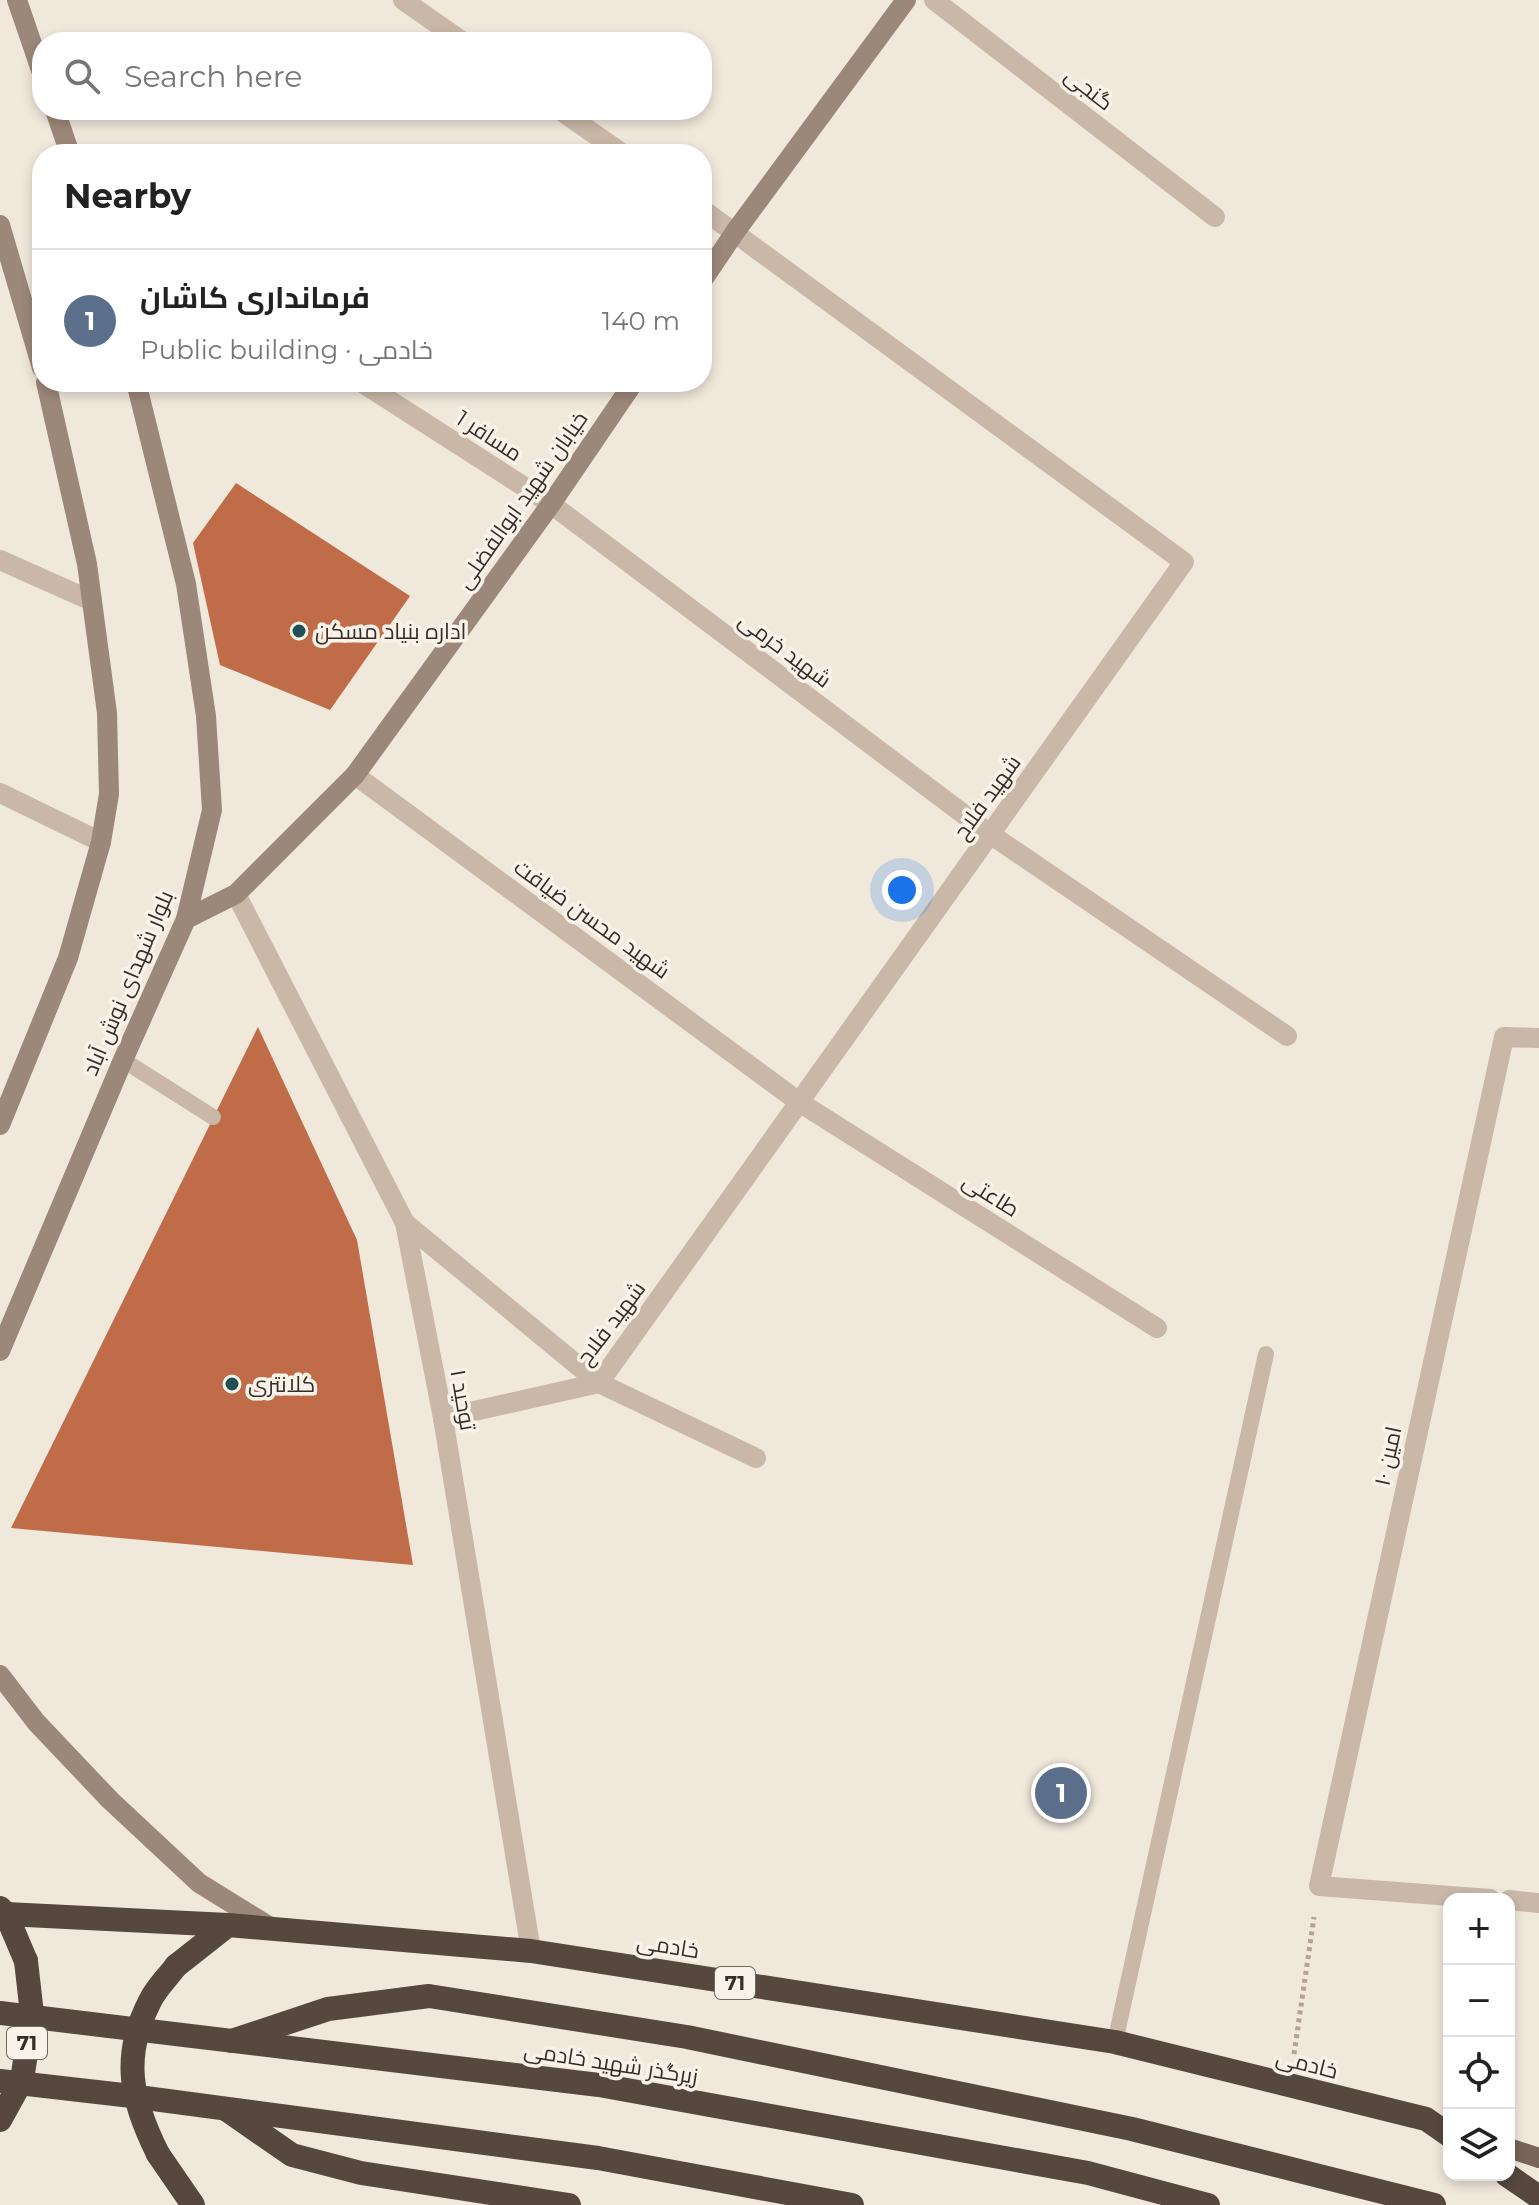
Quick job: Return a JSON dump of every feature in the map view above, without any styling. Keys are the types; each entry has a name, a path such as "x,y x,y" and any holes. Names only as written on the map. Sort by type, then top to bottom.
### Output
{"highway":[{"name":"خادمی","path":"3,1911 272,1928 531,1951 1115,2042 1437,2123"},
{"name":"71","path":"0,2120 22,2080 32,2014 26,1961 3,1911"},
{"path":"193,2205 158,2154 140,2117 132,2077 136,2036 151,1998 176,1966 228,1925"},
{"path":"232,2041 328,2009 429,1996 687,2037 1132,2129 1434,2205"},
{"name":"زیرگذر شهید خادمی","path":"0,2013 599,2085 1088,2173 1208,2205"},
{"path":"0,2081 598,2158 852,2205"},
{"path":"225,2108 292,2155 361,2173 569,2205"},
{"path":"1515,2180 1539,2197"}],"main road":[{"path":"17,0 32,44"},
{"path":"712,266 906,0"},
{"path":"58,120 67,144"},
{"path":"0,225 32,336"},
{"path":"1,1121 68,958 101,842 109,794 107,713 87,564 48,392"},
{"name":"بلوار شهدای نوش آباد","path":"0,1351 186,919 212,810 206,716 186,584 138,392"},
{"name":"خیابان شهید ابوالفضلی","path":"186,919 236,894 355,775 551,504 627,392"},
{"path":"0,1675 47,1734 110,1800 188,1873 272,1928"},
{"path":"1515,2150 1539,2158"}],"street":[{"path":"403,0 449,32"},
{"name":"گنجی","path":"934,0 1215,217"},
{"path":"574,120 609,144"},
{"path":"712,216 735,232"},
{"name":"شهید فلاح","path":"443,1418 599,1383 1184,562 735,232"},
{"name":"مسافر 1","path":"377,392 551,504"},
{"name":"شهید خرمی","path":"551,504 990,834 1287,1036"},
{"path":"0,560 92,601"},
{"name":"شهید محسن ضیافت","path":"355,775 799,1102"},
{"path":"0,793 101,842"},
{"name":"توحید ۱","path":"236,894 405,1223 443,1418 531,1951"},
{"name":"امین ۱۰","path":"1319,1886 1504,1037 1539,1038"},
{"name":"طاعتی","path":"799,1102 1157,1328"},
{"path":"405,1223 599,1383 756,1458"},
{"path":"1319,1886 1443,1895"},
{"path":"1515,1901 1539,1903"}],"lane":[{"path":"123,1060 213,1117"},
{"path":"1115,2042 1266,1354"}],"path":[{"path":"1289,2086 1319,1886"}],"building":[{"name":"اداره بنیاد مسکن","path":"236,483 410,596 330,710 220,665 193,543"},
{"name":"کلانتری","path":"258,1027 357,1240 413,1565 11,1528"}],"place":[{"name":"اداره بنیاد مسکن","path":"299,631"},
{"name":"کلانتری","path":"232,1384"},
{"name":"فرمانداری کاشان","path":"1061,1793"}]}
